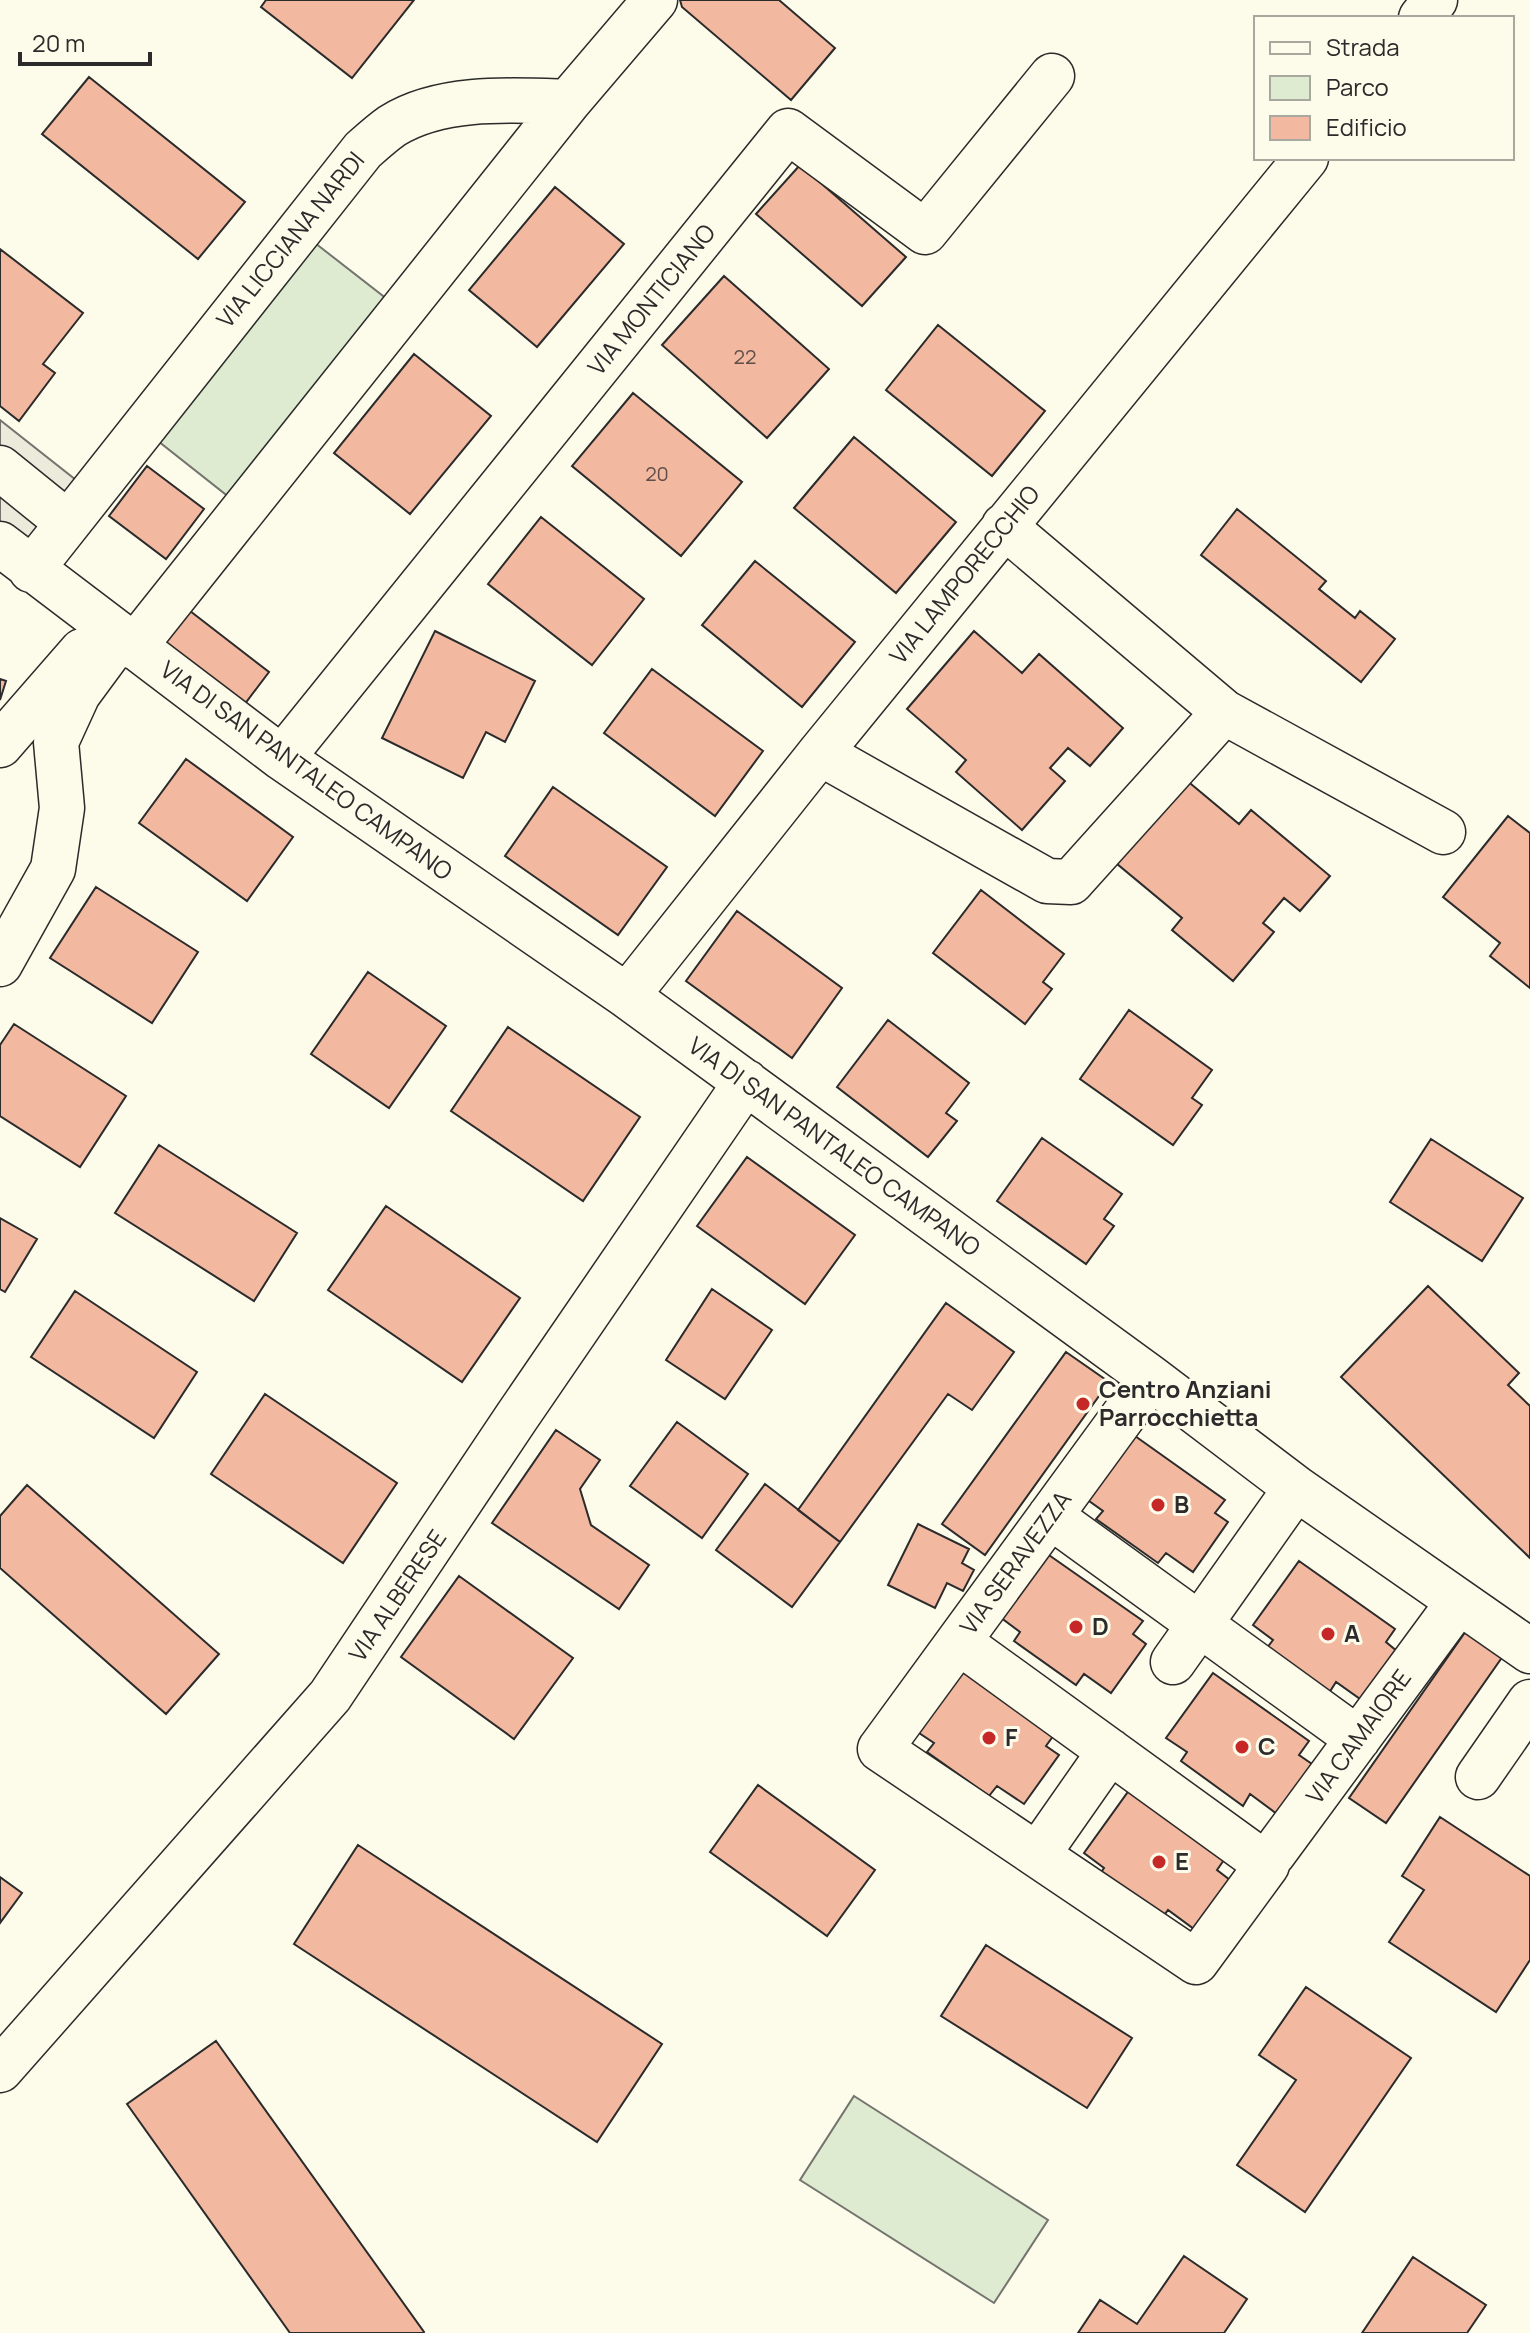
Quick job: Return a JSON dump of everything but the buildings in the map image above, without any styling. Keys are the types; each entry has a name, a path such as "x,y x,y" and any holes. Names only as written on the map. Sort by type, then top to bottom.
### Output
{"street":[{"path":"568,102 655,0"},
{"path":"1423,16 1435,0"},
{"name":"VIA MONTICIANO","path":"282,758 788,131 925,232 1052,76"},
{"name":"VIA LICCIANA NARDI","path":"16,557 68,523 363,150 393,126 424,112 489,99 568,102"},
{"name":"VIA DI SAN PANTALEO CAMPANO","path":"120,637 568,102"},
{"name":"VIA LAMPORECCHIO","path":"627,996 820,753 1304,160"},
{"path":"0,468 68,523"},
{"path":"1004,526 1224,712 1443,832"},
{"name":"VIA DI SAN PANTALEO CAMPANO","path":"16,557 282,758 627,996 1151,1378 1296,1488 1530,1651"},
{"path":"0,745 120,637"},
{"path":"0,964 53,869 62,808 56,742 78,694 120,637"},
{"path":"820,753 1047,881 1071,882 1224,712"},
{"name":"VIA ALBERESE","path":"0,2070 330,1696 533,1392 746,1082"},
{"name":"VIA SERAVEZZA","path":"1038,1854 880,1749 1151,1378"},
{"path":"1173,1662 1296,1488"},
{"path":"1050,1516 1358,1739"},
{"name":"VIA CAMAIORE","path":"1038,1854 1196,1962 1446,1619"},
{"path":"959,1642 1110,1751 1270,1860"},
{"path":"1478,1777 1530,1702"},
{"path":"1038,1854 1110,1751"}],"green space":[{"path":"315,243 392,303 234,501 158,441"},
{"path":"854,2096 1048,2220 994,2303 800,2180"}],"shaded area":[{"path":"0,420 81,484 11,571 0,563"}],"place":[{"name":"Centro Anziani Parrocchietta","path":"1083,1404"},
{"name":"B","path":"1158,1505"},
{"name":"D","path":"1076,1627"},
{"name":"A","path":"1328,1634"},
{"name":"F","path":"989,1738"},
{"name":"C","path":"1242,1747"},
{"name":"E","path":"1159,1862"}]}
